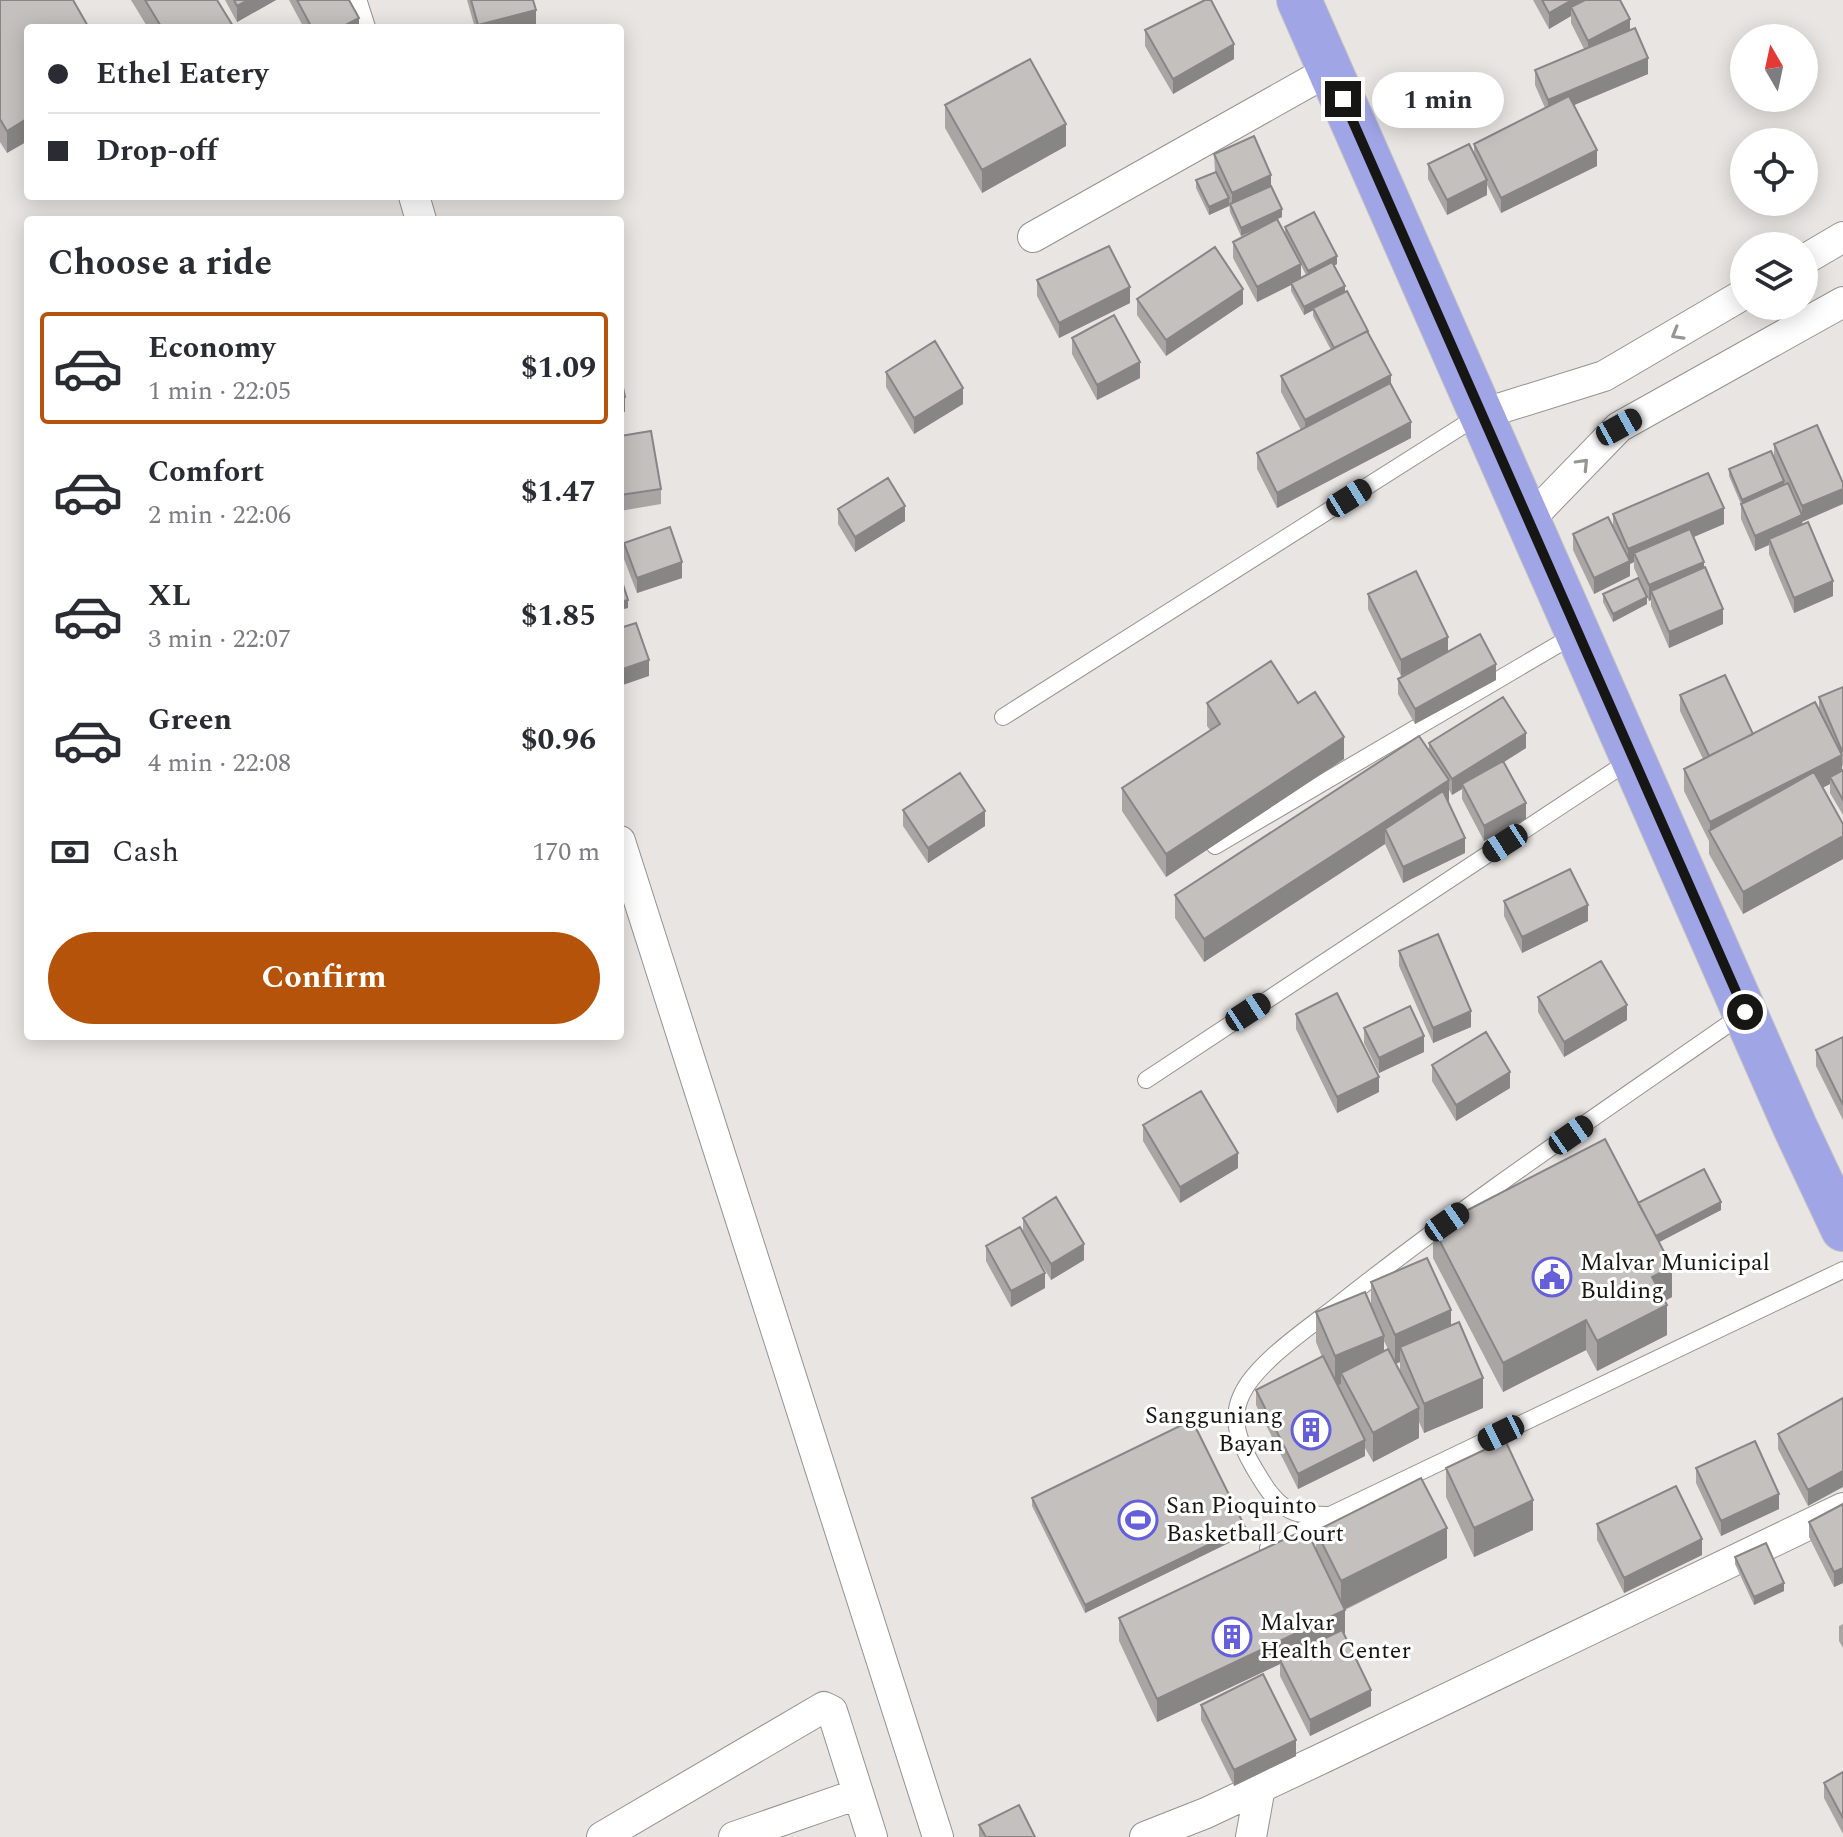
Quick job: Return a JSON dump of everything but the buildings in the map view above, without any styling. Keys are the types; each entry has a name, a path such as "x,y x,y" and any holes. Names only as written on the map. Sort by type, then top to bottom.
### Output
{"highway":[{"path":"1299,0 1843,1229"}],"street":[{"path":"351,0 359,24"},
{"path":"1033,237 1330,70"},
{"path":"1818,252 1843,237"},
{"path":"1482,414 1604,376 1730,302"},
{"path":"1529,520 1619,427 1843,302"},
{"path":"624,854 938,1837"},
{"path":"1145,1837 1206,1813 1843,1508"},
{"path":"602,1837 824,1707 832,1711 872,1837"},
{"path":"1251,1837 1260,1787"},
{"path":"734,1837 858,1794"}],"lane":[{"path":"1003,717 1482,414"},
{"path":"1215,846 1578,633"},
{"path":"1146,1080 1633,758"},
{"path":"1330,1515 1294,1512 1275,1498 1249,1460 1236,1431 1236,1411 1242,1392 1254,1376 1287,1345 1398,1257 1745,1012"},
{"path":"1249,1557 1330,1515 1843,1270"}],"place":[{"name":"Malvar Municipal Bulding","path":"1552,1277"},
{"name":"Sangguniang Bayan","path":"1311,1430"},
{"name":"San Pioquinto Basketball Court","path":"1138,1520"},
{"name":"Malvar Health Center","path":"1232,1637"}],"route":[{"path":"1343,99 1745,1012"}]}
